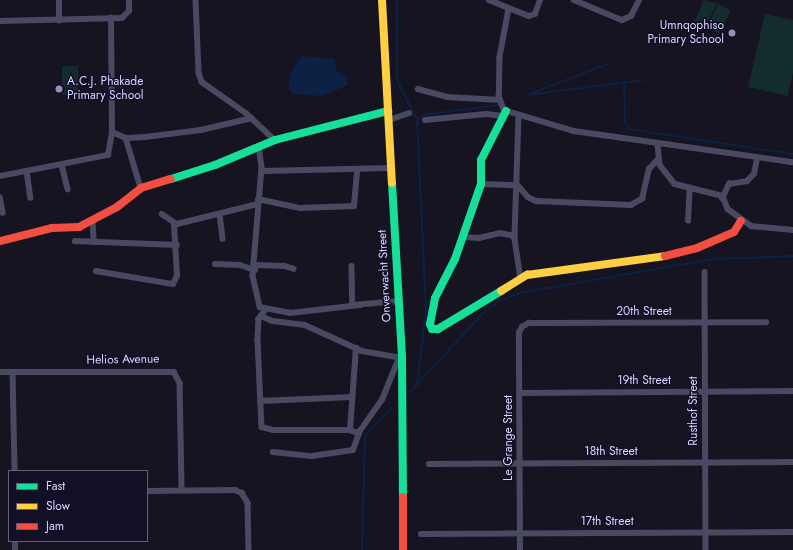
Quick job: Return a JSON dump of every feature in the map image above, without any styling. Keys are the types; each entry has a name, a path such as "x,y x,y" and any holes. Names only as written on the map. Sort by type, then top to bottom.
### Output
{"street":[{"path":"59,0 59,21"},
{"path":"196,0 200,77 207,86 252,118 275,140"},
{"name":"Onverwacht Street","path":"382,0 399,301 403,550"},
{"path":"489,0 509,9 533,16 540,0"},
{"path":"574,0 622,20 631,16 639,0"},
{"path":"0,21 59,21 125,16 129,2"},
{"path":"509,9 500,57 500,100 505,113 480,160 482,184 464,237 445,284 435,298 430,324 432,329 438,329 528,275 650,259 697,248 734,232 740,221"},
{"path":"0,176 108,155 112,132 111,18"},
{"path":"418,89 447,97 500,100"},
{"path":"0,241 52,228 79,227 132,198 141,188 215,165 275,140 388,116 409,113"},
{"path":"425,120 505,113 574,131 793,162"},
{"path":"519,116 515,236 520,279"},
{"path":"112,132 126,138 201,130 252,118"},
{"path":"126,138 141,188"},
{"path":"658,144 658,159 673,182 722,199 740,221 751,226 793,230"},
{"path":"259,146 262,171 258,201 254,287 260,307 265,310 290,313 399,301"},
{"path":"722,199 729,184 748,181 754,174 757,158"},
{"path":"482,184 516,184 528,197 536,201 631,205 642,199 649,169 658,159"},
{"path":"62,165 68,189"},
{"path":"262,171 357,170 391,168"},
{"path":"174,224 220,214 258,201 300,208 354,206 357,170"},
{"path":"27,171 31,198"},
{"path":"688,221 690,188"},
{"path":"0,197 3,213"},
{"path":"96,271 173,284 177,276 177,245 174,224 162,214"},
{"path":"220,214 223,239"},
{"path":"93,220 94,242"},
{"path":"464,237 479,238 500,233 515,236"},
{"path":"75,241 177,245"},
{"path":"215,264 240,265 255,268 285,266 294,269"},
{"path":"352,266 351,302 360,305"},
{"name":"Rusthof Street","path":"705,272 706,550"},
{"path":"265,310 260,316 258,340 260,401 265,429 350,430 359,433"},
{"path":"260,316 273,321 301,324 356,348 400,358 382,400 359,433 357,444 348,453 312,456 273,452"},
{"name":"20th Street","path":"522,327 529,323 766,322"},
{"name":"Le Grange Street","path":"520,550 519,333 522,327"},
{"path":"350,430 356,348"},
{"name":"Helios Avenue","path":"0,372 174,372 180,383 182,490"},
{"path":"13,372 15,470"},
{"name":"19th Street","path":"519,393 793,392"},
{"path":"260,401 352,397"},
{"name":"18th Street","path":"429,464 793,462"},
{"path":"148,491 235,490 242,493 248,503 249,550"},
{"name":"17th Street","path":"421,534 793,532"}],"green space":[{"path":"704,0 717,3 705,27 694,22"},
{"path":"718,4 731,10 720,33 707,28"},
{"path":"765,14 793,20 793,72 788,96 748,87"},
{"path":"62,66 78,66 78,95 62,95"}],"water":[{"path":"302,56 334,59 337,71 345,75 348,85 322,96 293,94 289,89 290,73"}],"waterway":[{"path":"397,0 397,80 417,120"},
{"path":"532,93 608,64"},
{"path":"527,95 644,80"},
{"path":"624,82 625,123 629,129 793,154"},
{"path":"417,385 426,309 417,120 422,115 500,105"},
{"path":"411,391 483,313 499,301 520,293 713,259 793,256"},
{"path":"362,550 365,436 392,407"}],"traffic: fast":[{"path":"171,179 215,165 275,140 388,111"},
{"path":"501,291 438,329 432,329 430,324 435,298 455,259 481,184 481,160 506,111"},
{"path":"392,183 402,358 403,497"}],"traffic: slow":[{"path":"382,0 392,183"},
{"path":"501,291 527,275 665,256"}],"traffic: jam":[{"path":"0,241 52,228 79,227 117,207 141,188 171,179"},
{"path":"665,256 697,248 734,232 741,221"},
{"path":"403,497 403,550"}],"place":[{"name":"Umnqophiso Primary School","path":"732,33"},
{"name":"A.C.J. Phakade Primary School","path":"59,89"}]}
